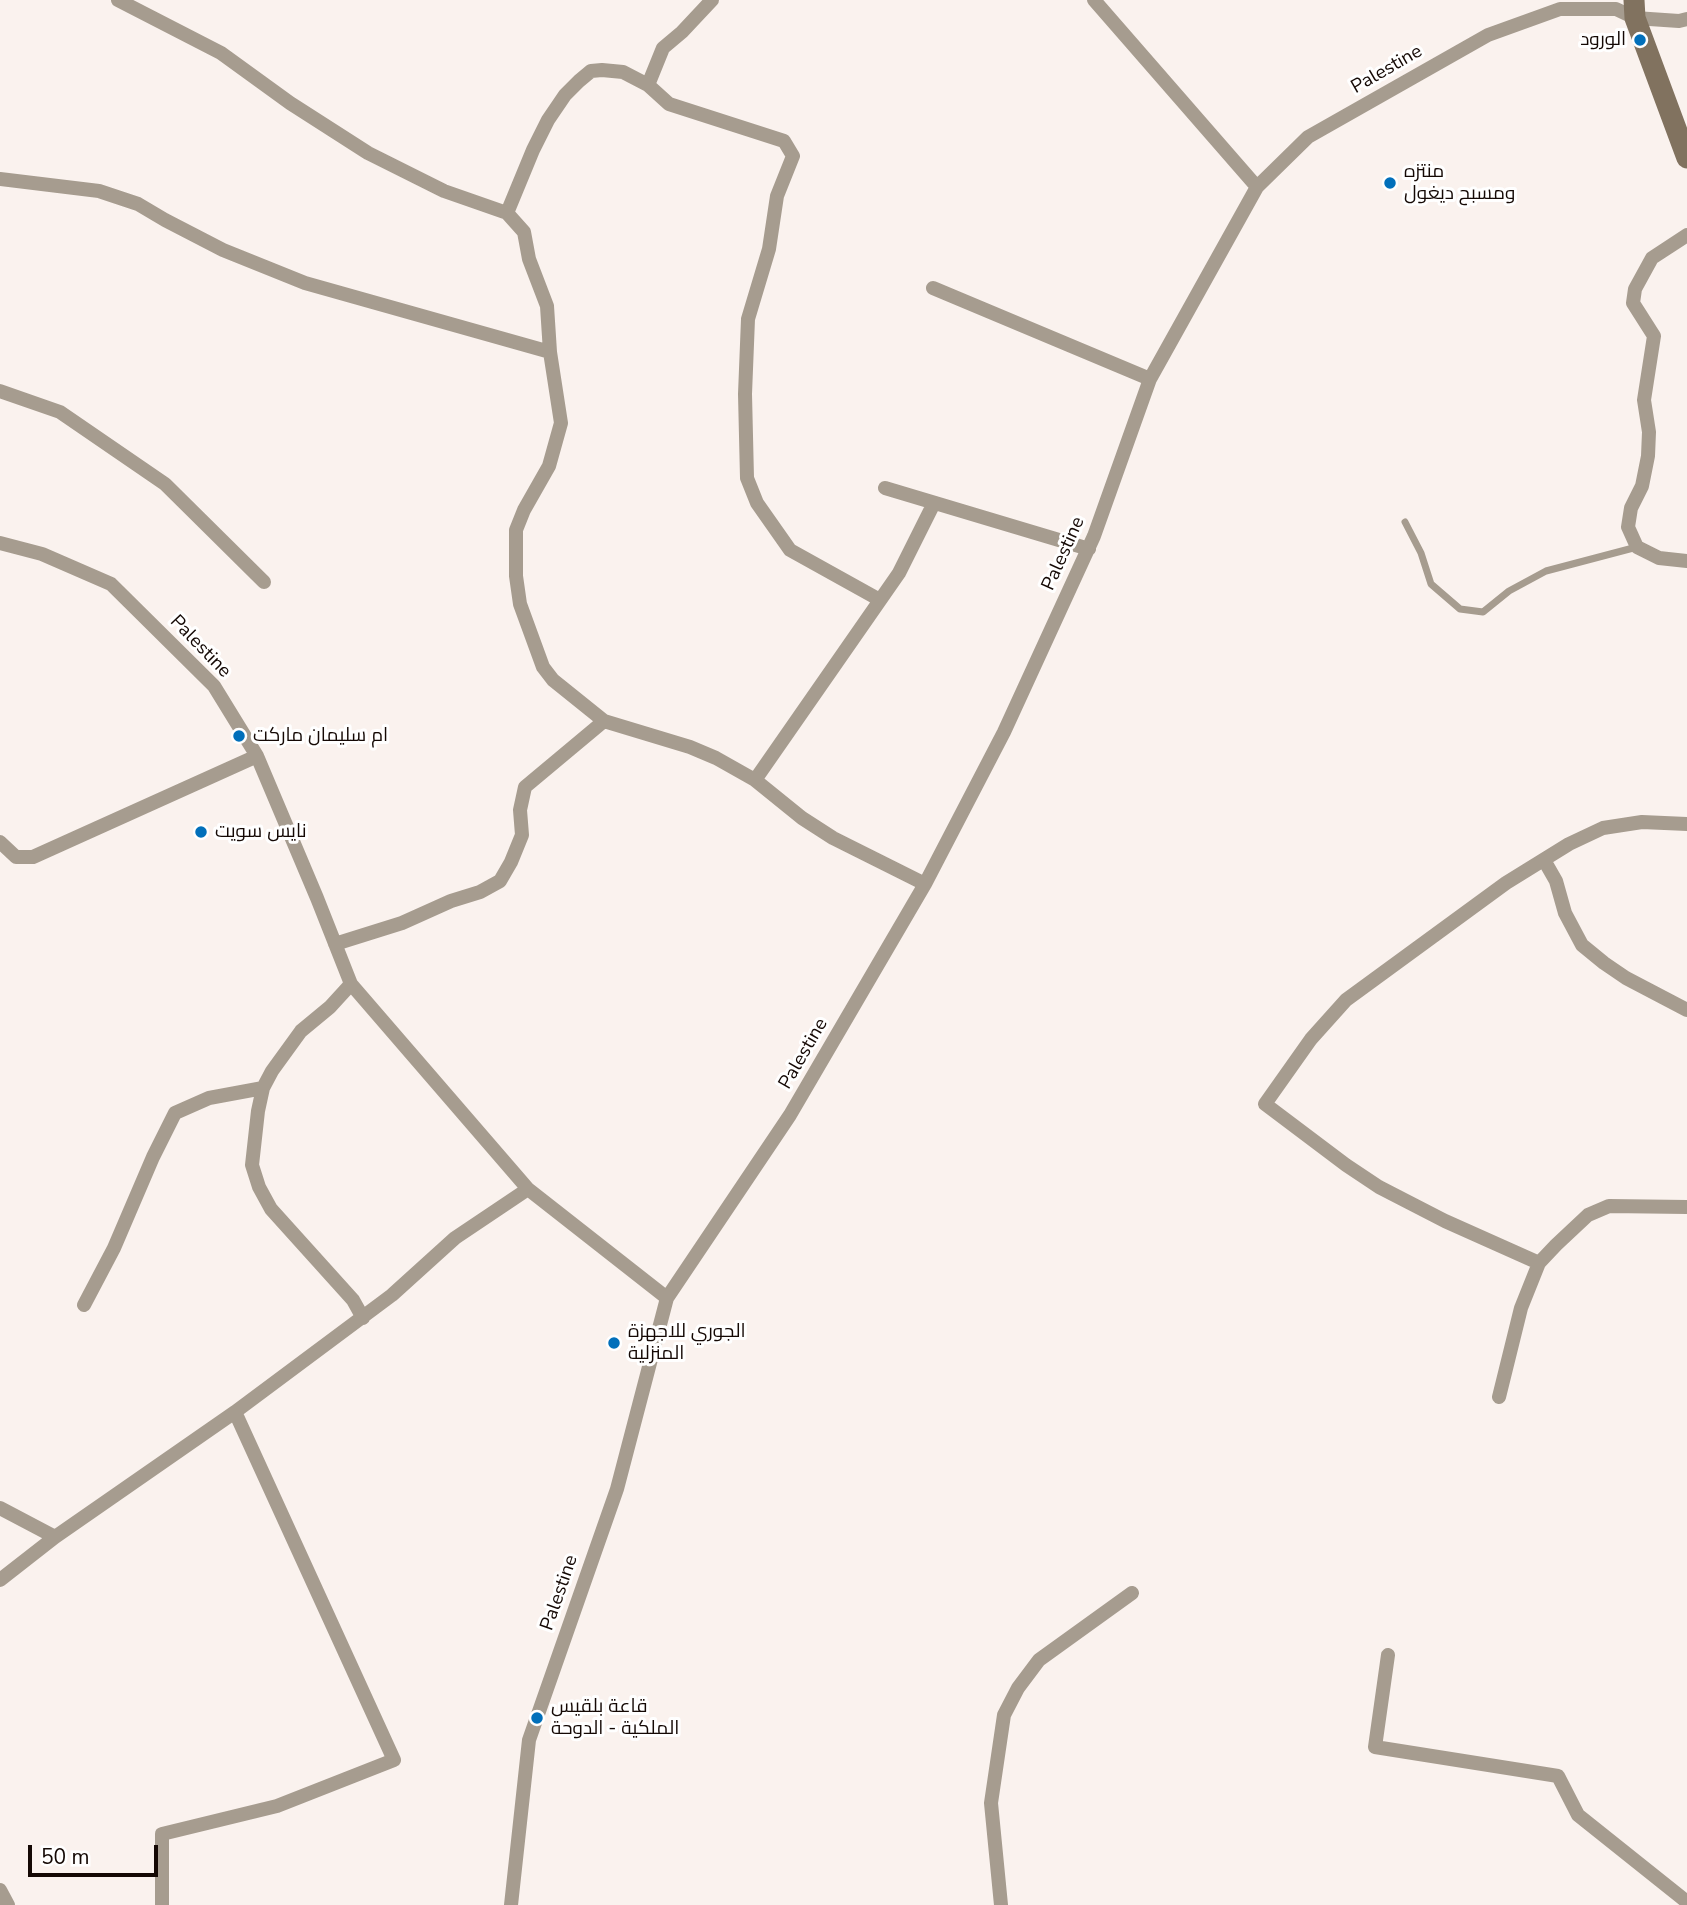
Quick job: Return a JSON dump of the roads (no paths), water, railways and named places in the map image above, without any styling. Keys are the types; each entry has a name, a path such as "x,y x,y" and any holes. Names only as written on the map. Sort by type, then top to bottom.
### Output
{"street":[{"path":"118,0 221,53 290,103 368,153 444,191 507,214 524,232 529,259 547,306 550,352 561,423 550,466 524,510 516,530 516,576 520,604 543,667 553,680 604,721 690,747 716,758 755,780 802,818 833,838 925,884"},
{"path":"648,85 663,48 712,0"},
{"path":"1094,0 1257,187"},
{"name":"Palestine","path":"511,1905 529,1740 617,1489 667,1298 790,1115 925,884 1004,732 1089,549 1150,379 1257,187 1308,137 1488,35 1560,9 1634,9 1679,21 1687,19"},
{"path":"1634,9 1687,158"},
{"path":"507,214 548,120 565,95 591,71 602,69 623,72 648,85 669,104 783,141 793,156 787,177 777,196 769,249 748,318 745,394 747,478 757,503 790,550 880,600"},
{"path":"0,179 99,191 138,204 223,250 305,283 550,352"},
{"path":"1687,235 1652,258 1635,289 1633,303 1654,336 1644,400 1648,456 1642,486 1631,508 1628,527 1637,547 1659,558 1687,561"},
{"path":"933,288 1150,379"},
{"path":"0,391 60,412 165,484 264,582"},
{"path":"885,488 1089,549"},
{"path":"755,780 899,573 934,503"},
{"name":"Palestine","path":"0,543 42,554 111,584 214,686 257,757 351,984 528,1189 667,1298"},
{"path":"335,944 402,923 451,901 480,892 499,881 511,862 522,835 520,810 525,788 604,721"},
{"path":"0,842 16,857 33,857 257,757"},
{"path":"1539,1263 1445,1221 1379,1187 1346,1166 1265,1104 1311,1039 1346,1000 1506,883 1569,844 1603,828 1642,822 1687,824"},
{"path":"1544,860 1556,881 1565,913 1582,945 1626,978 1687,1010"},
{"path":"351,984 330,1007 301,1031 272,1070 263,1088 252,1166 271,1209 353,1300 363,1318"},
{"path":"84,1305 114,1248 175,1113 209,1098 263,1088"},
{"path":"0,1580 55,1536 235,1412 363,1318 418,1273 455,1238 528,1189"},
{"path":"1499,1396 1514,1331 1539,1263 1588,1215 1598,1210 1609,1206 1687,1207"},
{"path":"162,1905 162,1834 277,1806 394,1760 235,1412"},
{"path":"0,1508 55,1536"},
{"path":"1000,1905 991,1803 1004,1714 1018,1688 1039,1660 1132,1593"},
{"path":"1388,1655 1374,1747 1558,1776 1578,1815 1687,1902"},
{"path":"0,1890 8,1905"}],"lane":[{"path":"1405,522 1421,553 1432,584 1460,609 1483,612 1509,591 1546,571 1637,547"}],"place":[{"name":"الورود","path":"1640,40"},
{"name":"منتزه ومسبح ديغول","path":"1390,183"},
{"name":"ام سليمان ماركت","path":"239,736"},
{"name":"نايس سويت","path":"201,832"},
{"name":"الجوري للاجهزة المنزلية","path":"614,1343"},
{"name":"قاعة بلقيس الملكية - الدوحة","path":"537,1718"}]}
